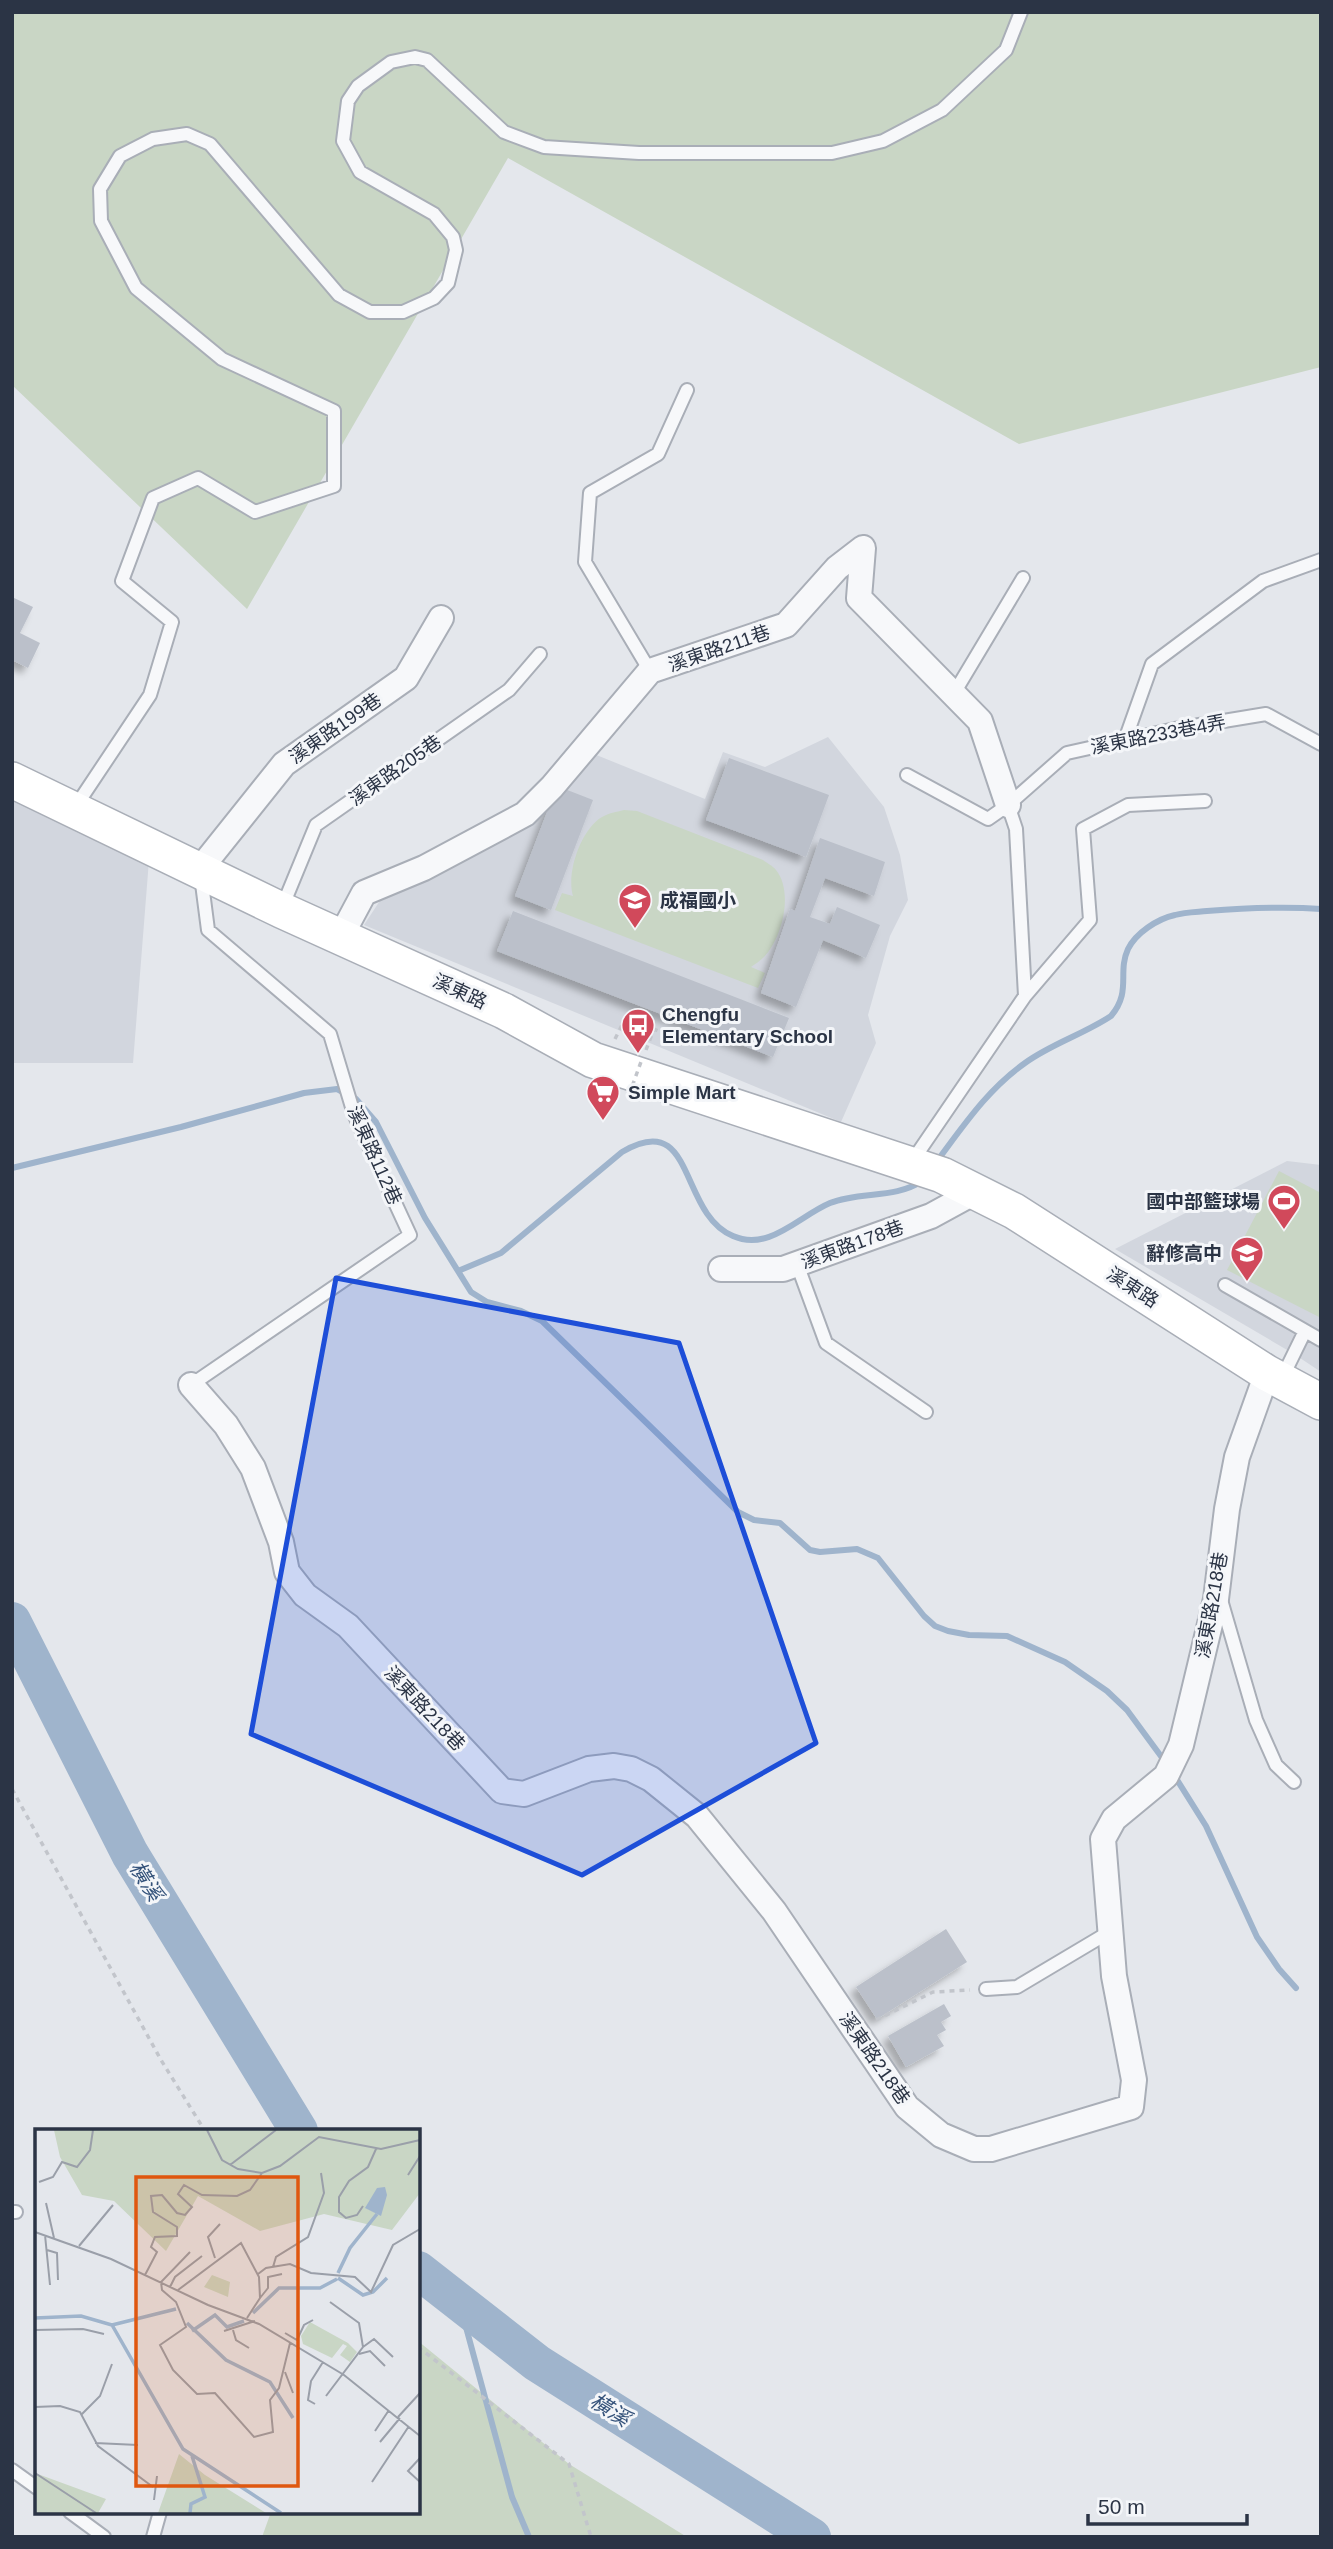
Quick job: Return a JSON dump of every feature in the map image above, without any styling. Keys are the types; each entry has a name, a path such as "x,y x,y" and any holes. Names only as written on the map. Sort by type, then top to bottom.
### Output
{"main road":[{"name":"溪東路","path":"12,780 281,910 504,1011 593,1059 925,1170 975,1192 1014,1211 1274,1376 1321,1402"}],"street":[{"name":"溪東路211巷","path":"341,936 364,893 424,868 525,814 552,787 650,671 786,625 837,568 863,548 859,598 980,721 1007,805"},
{"name":"溪東路199巷","path":"200,869 284,764 406,678 441,618"},
{"name":"溪東路178巷","path":"722,1269 783,1269 931,1216 975,1192"},
{"name":"溪東路218巷","path":"191,1385 226,1425 253,1468 281,1542 287,1572 305,1595 348,1626 502,1791 524,1794 589,1769 614,1766 631,1769 652,1779 697,1816 774,1911 907,2107 941,2135 974,2149 990,2149 1130,2107 1134,2080 1114,1976 1103,1839 1114,1819 1169,1770 1181,1745 1217,1587 1227,1508 1237,1457 1274,1376"}],"lane":[{"path":"74,809 150,695 172,622 122,581 153,498 198,478 255,512 334,486 334,411 222,359 136,288 102,221 100,189 120,156 153,139 187,134 210,144 339,295 370,312 403,312 434,298 448,283 456,250 453,237 434,214 360,172 343,141 348,101 358,86 391,62 415,57 427,60 504,132 544,148 639,153 832,153 883,141 942,110 1006,50 1021,12"},
{"path":"650,671 585,562 590,493 657,454 687,390"},
{"path":"1125,740 1152,664 1263,581 1321,560"},
{"path":"953,695 1023,578"},
{"name":"溪東路205巷","path":"281,910 316,825 509,690 540,654"},
{"name":"溪東路233巷4弄","path":"1007,805 1067,753 1175,729 1266,714 1321,744"},
{"path":"907,775 988,819 1007,805 1016,829 1025,996"},
{"path":"925,1170 1025,996 1090,920 1083,829 1128,805 1205,802"},
{"name":"溪東路112巷","path":"191,1385 410,1235 354,1114 330,1034 208,930 200,869"},
{"path":"797,1264 826,1343 926,1412"},
{"path":"1225,1284 1321,1340"},
{"path":"1274,1376 1305,1331"},
{"path":"1217,1587 1256,1720 1276,1765 1294,1783"},
{"path":"986,1989 1017,1987 1111,1931"},
{"path":"12,2470 35,2487"},
{"path":"73,2514 104,2537"},
{"path":"153,2537 159,2514"}],"path":[{"path":"618,1030 623,1023 630,1025 636,1022 653,1032 684,1041"},
{"path":"629,1095 642,1059"},
{"path":"12,1789 162,2060 204,2129"},
{"path":"855,2030 933,1992 986,1989"},
{"path":"420,2349 569,2464 592,2537"}],"highlighted area":[{"path":"336,1278 679,1343 816,1743 582,1875 251,1734"}],"shaded area":[{"name":"成福國小","path":"828,737 884,807 900,855 908,900 890,936 868,1015 876,1043 841,1122 364,925 385,893 594,754 705,799 723,752 765,767"},
{"path":"12,797 149,860 133,1063 12,1063"},
{"name":"辭修高中","path":"1287,1161 1321,1165 1321,1372 1115,1249"}],"green space":[{"path":"12,12 1321,12 1321,367 1019,444 508,158 247,609 12,385"},
{"path":"624,810 637,811 763,860 776,870 781,879 785,902 776,939 762,958 751,967 765,973 758,988 555,910 562,893 573,896 571,886 574,864 588,831 602,817"},
{"name":"國中部籃球場","path":"1279,1171 1321,1193 1321,1318 1227,1270"},
{"path":"420,2343 569,2464 687,2537 262,2537 270,2514 420,2514"}],"building":[{"path":"12,597 33,607 20,633 40,643 28,668 12,660"},
{"path":"729,758 829,795 806,857 706,820"},
{"path":"557,786 593,800 551,910 515,896"},
{"path":"820,838 885,862 874,896 825,878 810,917 830,924 837,907 880,925 866,958 823,940 796,1007 761,993 790,909 795,911"},
{"path":"513,911 789,1018 773,1057 497,951"},
{"path":"946,1929 967,1962 877,2019 856,1987"},
{"path":"944,2004 951,2016 941,2022 946,2030 937,2035 944,2046 906,2067 888,2036"}],"waterway":[{"path":"937,1161 977,1108 1012,1073 1046,1050 1111,1016 1121,998 1128,949 1136,938 1154,923 1187,913 1264,908 1321,909"},
{"path":"12,1168 181,1127 304,1093 337,1089 356,1099 376,1122 425,1218 471,1292 487,1302 521,1311 542,1321 738,1512 754,1520 780,1523 810,1550 820,1552 857,1549 878,1558 935,1626 969,1635 1007,1636 1065,1662 1107,1691 1127,1710 1166,1763"},
{"path":"458,1271 501,1253 622,1152 646,1142 663,1143 675,1153 703,1207 715,1224 733,1236 746,1240 771,1236 841,1199 889,1193 912,1187 922,1181"},
{"name":"橫溪","path":"12,1621 130,1854 298,2129"},
{"path":"1174,1775 1206,1826 1257,1937 1296,1988"},
{"name":"橫溪","path":"420,2272 537,2363 812,2537"},
{"path":"460,2305 512,2497 529,2537"}],"place":[{"name":"成福國小","path":"635,930"},
{"name":"Chengfu Elementary School","path":"638,1055"},
{"name":"Simple Mart","path":"603,1122"},
{"name":"國中部籃球場","path":"1284,1231"},
{"name":"辭修高中","path":"1247,1283"}]}
